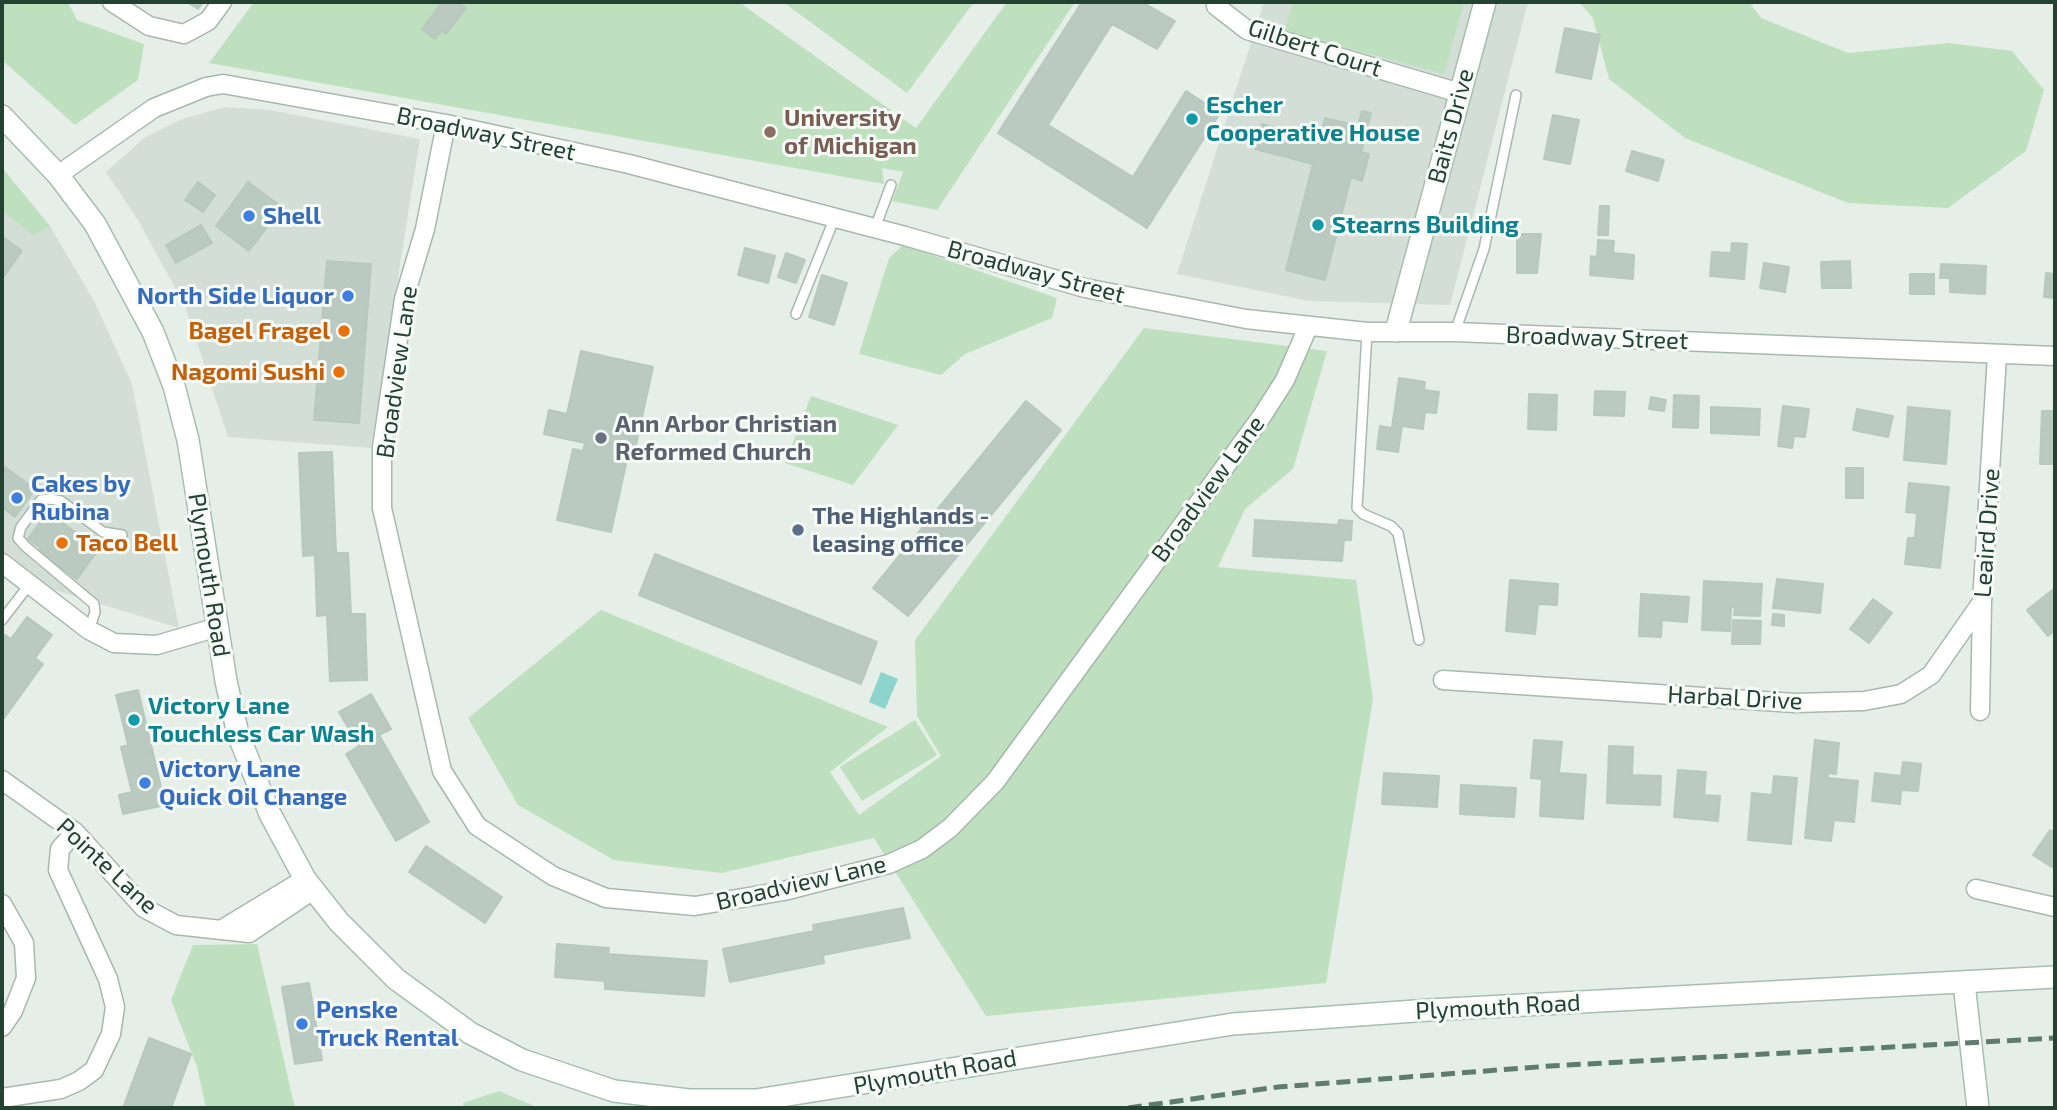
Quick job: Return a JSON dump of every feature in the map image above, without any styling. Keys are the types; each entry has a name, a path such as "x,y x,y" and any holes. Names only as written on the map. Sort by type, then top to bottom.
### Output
{"main road":[{"name":"Baits Drive","path":"1396,331 1485,2"},
{"name":"Plymouth Road","path":"2,116 58,175 95,224 153,332 174,386 188,440 238,734 270,814 309,885 388,972 424,1002 470,1033 522,1060 614,1091 689,1101 756,1100 1233,1024 1429,1010 2055,977"},
{"path":"1964,983 1978,1108"}],"street":[{"path":"112,2 149,26 184,34 208,21 222,2"},
{"name":"Gilbert Court","path":"1216,6 1247,30 1460,93"},
{"name":"Broadway Street","path":"58,175 154,108 206,87 223,84 446,124 629,164 835,217 1084,288 1176,307 1308,327 1367,332 1455,332 2055,356"},
{"name":"Broadview Lane","path":"446,124 425,229 404,299 382,447 382,508 442,771 477,826 553,876 606,898 695,906 784,891 889,864 922,849 950,828 995,782 1262,416 1284,380 1308,327"},
{"name":"Leaird Drive","path":"1979,711 1982,602 1997,355"},
{"path":"2,563 89,630 114,643 157,645 218,627"},
{"name":"Harbal Drive","path":"1443,680 1795,703 1864,701 1901,694 1931,675 1982,602"},
{"name":"Pointe Lane","path":"2,780 75,832 144,908 176,925 249,933 309,885"},
{"path":"2,1098 61,1089 79,1081 94,1070 111,1034 115,1006 108,979 58,870 60,849 75,832"},
{"path":"1976,889 2055,907"},
{"path":"2,904 24,943 26,978 13,1011 2,1027"}],"lane":[{"path":"1455,332 1484,249 1517,95"},
{"path":"875,228 891,185"},
{"path":"796,314 835,217"},
{"path":"1367,332 1357,508 1363,514 1391,526 1398,533 1419,640"},
{"path":"89,630 95,612 94,604 25,547 18,538 21,527 41,500 50,499 61,501 103,532 122,535"},
{"path":"2,620 29,585"}],"shaded area":[{"path":"1264,2 1528,2 1450,305 1309,301 1177,274"},
{"path":"225,107 270,110 420,139 371,448 228,437 185,306 139,222 106,172 144,138 182,119"},
{"path":"2,168 50,226 94,301 132,384 179,628 2,574"}],"green space":[{"path":"2,2 68,2 77,20 144,44 138,80 75,125 2,60"},
{"name":"University of Michigan","path":"254,2 739,2 916,128 1007,2 1075,2 937,210 892,201 903,172 882,168 884,184 209,63"},
{"path":"783,2 974,2 907,93"},
{"path":"1293,2 1464,2 1444,74 1284,31"},
{"path":"1579,2 1749,2 1761,18 1848,53 1949,43 2012,51 2044,90 2026,151 1948,208 1848,203 1685,138 1609,79 1593,18"},
{"path":"2,168 50,226 33,235 2,211"},
{"path":"903,245 1057,298 1052,318 965,354 941,375 859,354 889,258"},
{"path":"1144,328 1327,351 1293,469 1245,509 1218,567 1356,580 1373,699 1326,983 986,1016 874,838 721,873 614,860 518,805 468,718 601,610 888,727 830,772 859,815 941,756 917,716 915,640"},
{"path":"811,396 898,425 853,485 785,463"},
{"path":"915,720 937,755 862,801 840,767"},
{"path":"257,944 295,1108 206,1108 197,1067 171,1000 193,945"},
{"path":"499,1091 539,1108 464,1108 463,1103"}],"water":[{"path":"881,672 898,679 885,709 869,702"}],"building":[{"path":"187,2 203,2 198,9"},
{"path":"442,2 457,2 466,8 446,34 442,30 435,39 422,29"},
{"name":"Escher Cooperative House","path":"1082,2 1142,2 1175,21 1157,49 1112,24 1048,125 1133,177 1186,91 1220,113 1147,228 998,133"},
{"path":"1565,28 1600,35 1591,79 1556,72"},
{"name":"Stearns Building","path":"1362,111 1371,113 1361,152 1369,154 1362,181 1351,177 1325,280 1286,270 1313,164 1255,149 1262,124 1320,139 1325,118 1358,126"},
{"path":"1553,115 1579,120 1570,164 1544,159"},
{"path":"1632,151 1664,160 1658,181 1626,171"},
{"path":"198,182 215,195 203,212 185,200"},
{"name":"Shell","path":"248,182 282,207 249,251 216,226"},
{"path":"1600,206 1609,206 1608,235 1598,235"},
{"name":"Shell","path":"201,225 212,243 176,263 166,245"},
{"path":"1517,234 1541,234 1537,273 1517,273"},
{"path":"2,236 22,251 2,279"},
{"path":"1598,240 1614,241 1613,253 1634,255 1633,279 1590,275 1591,256 1597,257"},
{"path":"1732,243 1747,244 1744,279 1710,276 1712,252 1731,253"},
{"path":"745,248 775,256 768,283 738,275"},
{"path":"786,253 805,260 796,283 778,277"},
{"path":"327,261 371,264 359,423 314,420"},
{"path":"1850,261 1851,288 1822,288 1821,262"},
{"path":"1764,263 1789,267 1785,292 1760,288"},
{"path":"1941,264 1986,266 1985,294 1950,292 1950,278 1940,278"},
{"path":"2046,273 2055,274 2055,298 2044,297"},
{"path":"1910,274 1934,274 1934,294 1910,294"},
{"path":"822,275 847,283 834,325 809,317"},
{"name":"Ann Arbor Christian Reformed Church","path":"581,351 653,367 633,458 615,454 613,461 626,464 611,532 557,520 573,449 583,451 585,443 544,434 549,410 567,414"},
{"path":"1399,378 1425,382 1424,390 1439,392 1436,413 1425,412 1423,429 1402,426 1398,452 1377,449 1380,426 1392,428"},
{"path":"1595,391 1625,392 1624,416 1594,415"},
{"path":"1529,394 1557,395 1556,430 1528,429"},
{"path":"1674,395 1699,396 1698,428 1673,427"},
{"path":"1651,397 1666,400 1664,411 1649,409"},
{"path":"1026,401 1061,430 908,616 873,588"},
{"path":"1783,406 1809,409 1805,437 1794,436 1792,448 1778,446"},
{"path":"1711,407 1760,409 1759,435 1711,433"},
{"path":"1908,407 1950,411 1946,464 1904,460"},
{"path":"1857,409 1893,416 1888,437 1853,430"},
{"path":"2042,411 2055,411 2055,464 2040,464"},
{"path":"332,452 336,553 348,553 351,614 365,614 367,680 330,681 327,615 317,616 315,555 303,556 299,453"},
{"path":"2,465 35,489 15,517 2,507"},
{"path":"1846,468 1863,468 1863,498 1846,498"},
{"path":"1909,483 1949,487 1940,568 1905,564 1908,538 1915,538 1917,513 1906,512"},
{"name":"Taco Bell","path":"48,511 98,550 77,579 38,552 41,548 28,539"},
{"path":"1255,520 1338,525 1339,520 1352,521 1351,540 1344,540 1342,561 1253,556"},
{"path":"655,554 877,642 861,684 639,595"},
{"path":"1777,579 1823,584 1820,613 1773,608"},
{"path":"1510,580 1558,584 1557,605 1538,604 1535,634 1506,631"},
{"path":"1704,581 1762,584 1760,616 1734,615 1735,607 1731,607 1730,631 1702,630"},
{"path":"2055,588 2055,630 2048,636 2027,610"},
{"path":"1641,594 1689,597 1687,622 1662,620 1661,637 1639,636"},
{"path":"1873,599 1892,613 1869,643 1850,629"},
{"path":"1773,614 1784,615 1784,626 1772,625"},
{"path":"27,617 52,635 35,658 43,664 2,721 2,639 5,635 11,639"},
{"path":"1733,620 1761,621 1760,644 1732,644"},
{"name":"Victory Lane Touchless Car Wash","path":"138,690 153,753 124,760 121,747 128,745 116,695"},
{"path":"371,694 391,729 379,735 429,822 396,841 346,754 359,746 339,712"},
{"path":"1534,740 1562,742 1559,773 1586,775 1583,819 1540,816 1542,779 1531,778"},
{"path":"1815,740 1839,743 1836,774 1828,773 1828,778 1858,781 1854,822 1834,820 1831,841 1805,838"},
{"path":"1609,746 1633,747 1632,775 1661,776 1660,805 1607,803"},
{"name":"Victory Lane Quick Oil Change","path":"153,753 165,805 123,814 119,795 132,792 124,760"},
{"path":"1903,762 1921,764 1918,791 1901,790 1900,804 1872,801 1875,773 1901,776"},
{"path":"1678,770 1706,772 1704,795 1720,796 1718,821 1674,817"},
{"path":"1384,773 1439,776 1437,807 1382,804"},
{"path":"1774,776 1797,778 1791,844 1748,840 1752,793 1772,795"},
{"path":"1461,785 1516,788 1514,817 1460,814"},
{"path":"2050,830 2055,833 2055,869 2033,855"},
{"path":"426,846 502,897 485,923 409,872"},
{"path":"903,908 910,938 823,955 824,963 730,982 723,949 814,931 813,925"},
{"path":"557,944 609,948 608,954 707,961 704,996 605,989 605,981 555,977"},
{"name":"Penske Truck Rental","path":"309,983 322,1060 295,1064 282,987"},
{"path":"149,1038 191,1054 171,1108 123,1108"}],"railway":[{"path":"1128,1108 1278,1087 1550,1066 2055,1038"}],"place":[{"name":"Escher Cooperative House","path":"1192,119"},
{"name":"University of Michigan","path":"770,132"},
{"name":"Shell","path":"249,216"},
{"name":"Stearns Building","path":"1318,225"},
{"name":"North Side Liquor","path":"348,296"},
{"name":"Bagel Fragel","path":"344,331"},
{"name":"Nagomi Sushi","path":"339,372"},
{"name":"Ann Arbor Christian Reformed Church","path":"601,438"},
{"name":"Cakes by Rubina","path":"17,498"},
{"name":"The Highlands - leasing office","path":"798,530"},
{"name":"Taco Bell","path":"62,543"},
{"name":"Victory Lane Touchless Car Wash","path":"134,720"},
{"name":"Victory Lane Quick Oil Change","path":"145,783"},
{"name":"Penske Truck Rental","path":"302,1024"}]}
